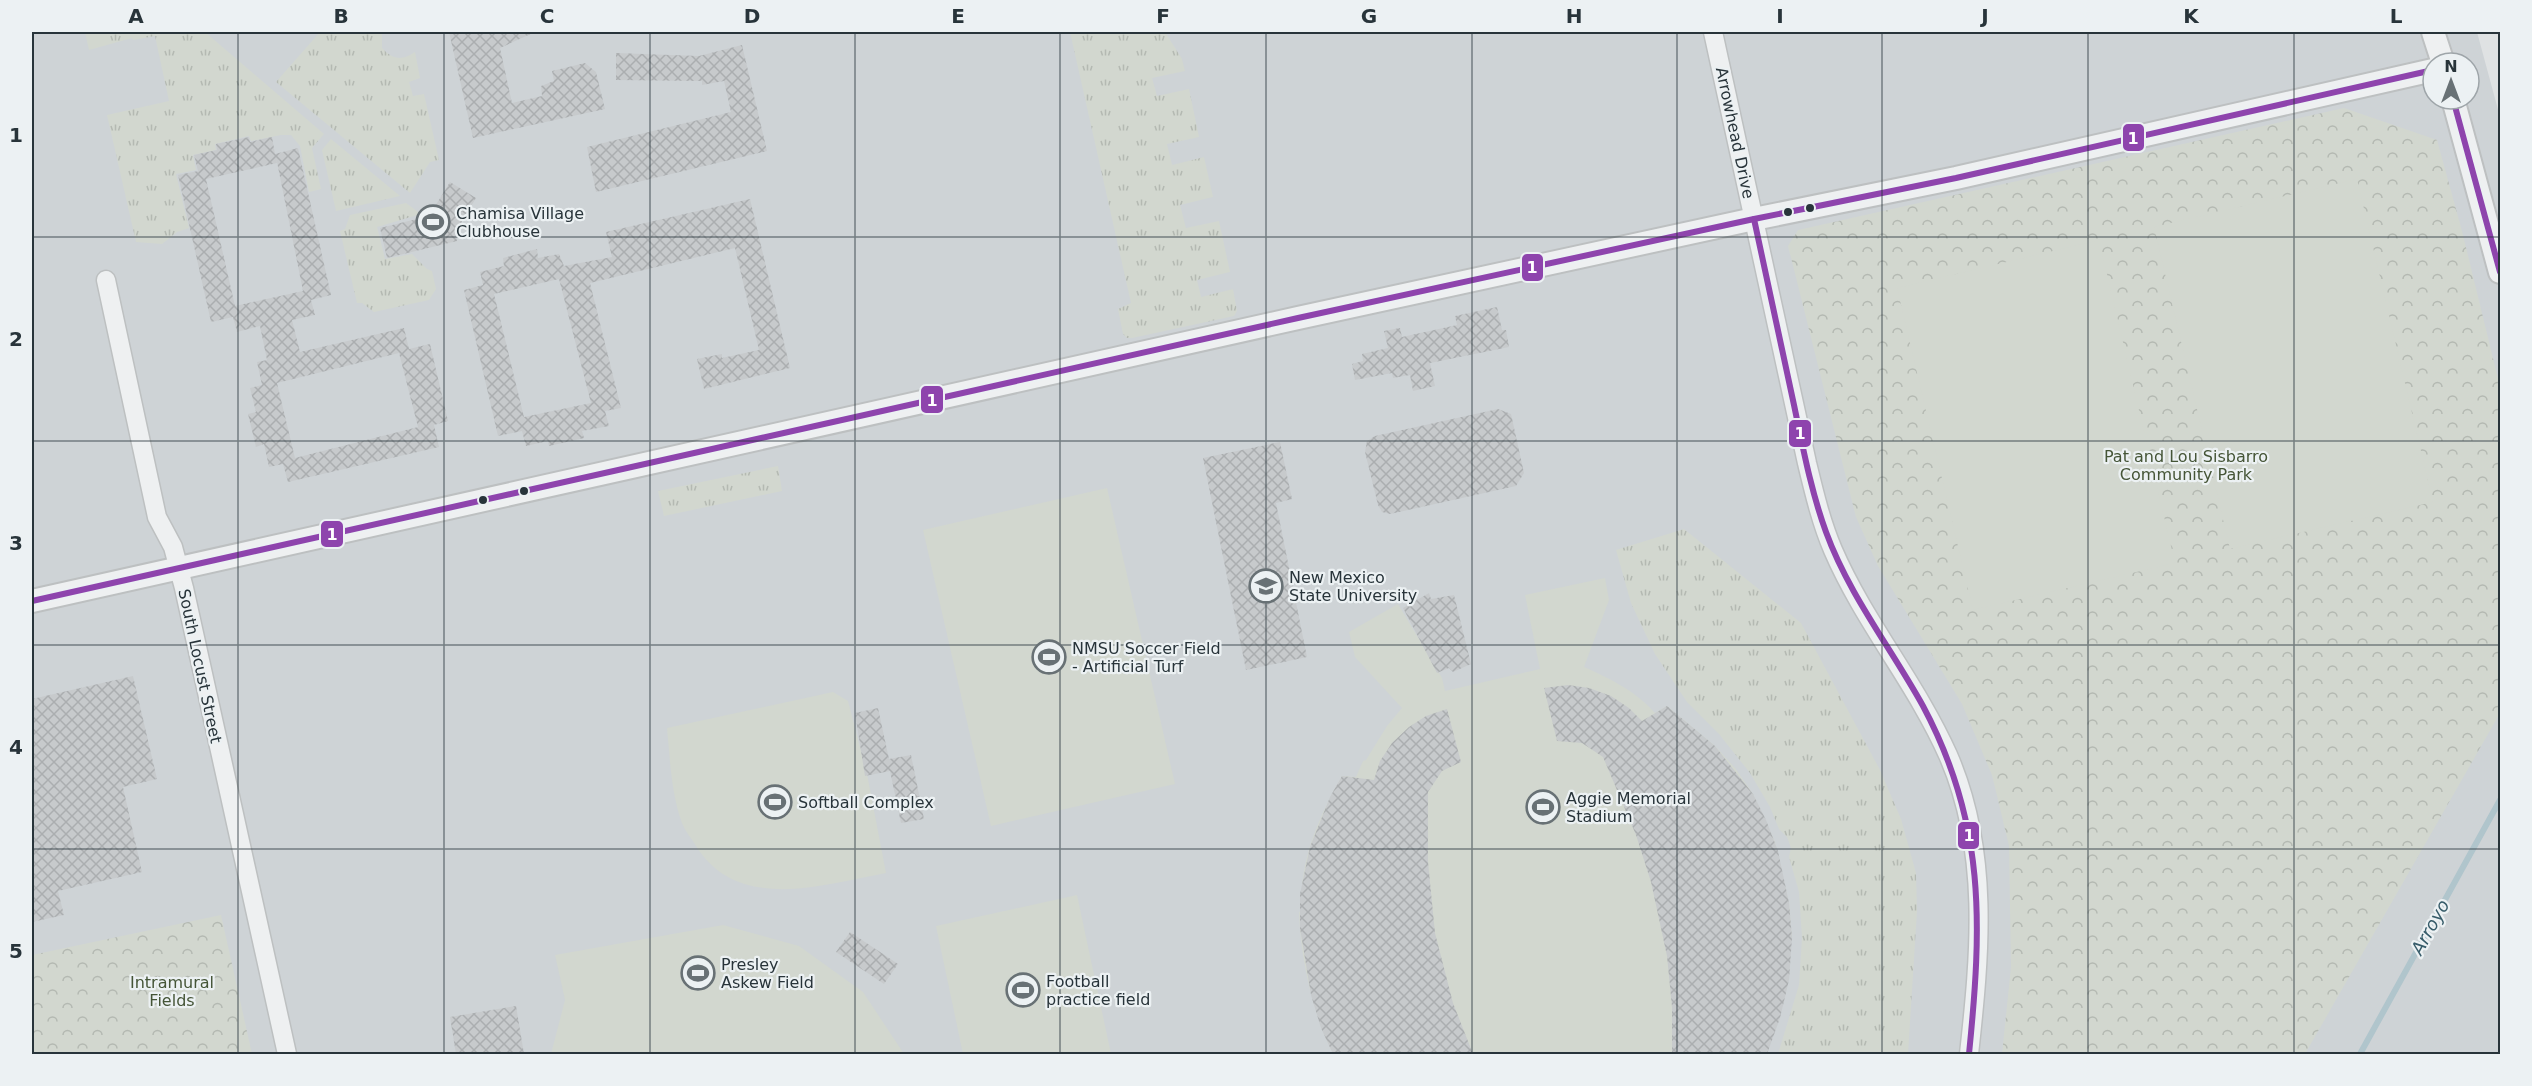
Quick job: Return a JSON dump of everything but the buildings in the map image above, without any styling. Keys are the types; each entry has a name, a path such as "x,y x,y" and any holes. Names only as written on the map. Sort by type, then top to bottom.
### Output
{"street":[{"name":"Arrowhead Drive","path":"1713,32 1807,463 1822,521 1845,575 1937,733 1958,781 1966,811 1974,844 1980,902 1978,960 1970,1054"},
{"path":"2433,32 2439,51"},
{"path":"32,601 1754,219 1956,178 2421,73"},
{"path":"2456,111 2500,272"},
{"name":"South Locust Street","path":"106,280 157,517 173,547 178,568 287,1054"}],"shaded area":[{"name":"New Mexico State University","path":"32,32 2477,32 2500,117 2500,1054 32,1054"}],"green space":[{"path":"85,32 205,32 324,134 312,148 321,189 309,192 300,146 291,135 251,141 249,136 215,144 216,150 193,155 196,170 176,174 189,228 177,232 162,244 136,242 107,115 169,101 155,36 133,40 132,38 89,50"},
{"path":"320,32 382,32 382,48 390,55 402,58 415,52 420,78 409,82 413,96 424,94 439,160 430,162 410,193 276,82"},
{"path":"1070,32 1165,32 1182,59 1185,71 1152,78 1157,96 1189,89 1199,137 1167,144 1172,165 1204,157 1213,197 1180,205 1186,228 1219,221 1230,272 1197,280 1201,297 1233,289 1237,311 1234,316 1132,338 1127,338 1123,334 1118,309 1131,303"},
{"name":"Pat and Lou Sisbarro Community Park","path":"2344,108 2437,140 2462,231 2500,387 2500,713 2305,1054 2002,1054 2011,967 2009,846 1992,775 1962,704 1878,566 1856,517 1788,246 1798,230"},
{"path":"331,139 400,196 336,211 322,150"},
{"path":"2357,179 2433,502 2230,549 2154,227"},
{"path":"406,203 421,214 377,227 385,259 412,254 432,271 436,289 429,300 374,312 362,303 357,303 340,231 345,229 350,215"},
{"path":"2099,240 2175,563 1973,610 1897,288"},
{"path":"778,466 782,491 664,516 658,491"},
{"name":"NMSU Soccer Field - Artificial Turf","path":"1107,488 1175,784 991,826 923,530"},
{"path":"1684,529 1801,623 1880,770 1901,819 1916,873 1917,911 1908,1054 1778,1054 1799,985 1802,938 1799,892 1789,857 1791,848 1750,773 1719,734 1687,702 1655,654 1631,603 1616,550"},
{"name":"Aggie Memorial Stadium","path":"1605,578 1609,600 1584,667 1631,692 1655,713 1667,706 1715,746 1735,768 1753,794 1775,842 1789,903 1792,938 1766,1054 1333,1054 1319,1020 1305,967 1299,912 1302,911 1303,876 1318,824 1342,776 1356,777 1363,761 1366,760 1387,726 1402,708 1355,657 1349,632 1398,604 1442,678 1445,691 1540,669 1525,595"},
{"name":"Softball Complex","path":"833,692 848,701 867,774 886,873 835,883 783,889 758,887 734,880 714,867 683,826 673,788 667,728"},
{"name":"Football practice field","path":"1077,895 1111,1054 963,1054 936,926"},
{"name":"Intramural Fields","path":"221,915 252,1054 32,1054 32,955"},
{"name":"Presley Askew Field","path":"723,925 799,946 863,992 904,1054 551,1054 565,1000 555,955"}],"waterway":[{"name":"Arroyo","path":"2360,1054 2500,800"}],"transit line":[{"name":"1","path":"32,601 1298,318 1754,219 1956,178 2421,73"},
{"name":"1","path":"2456,111 2500,272"},
{"name":"1","path":"1754,219 1808,469 1826,532 1846,578 1923,706 1944,750 1959,792 1969,834 1977,918 1969,1054"}],"place":[{"name":"Chamisa Village Clubhouse","path":"433,222"},
{"name":"New Mexico State University","path":"1266,586"},
{"name":"NMSU Soccer Field - Artificial Turf","path":"1049,657"},
{"name":"Softball Complex","path":"775,802"},
{"name":"Aggie Memorial Stadium","path":"1543,807"},
{"name":"Presley Askew Field","path":"698,973"},
{"name":"Football practice field","path":"1023,990"}]}
